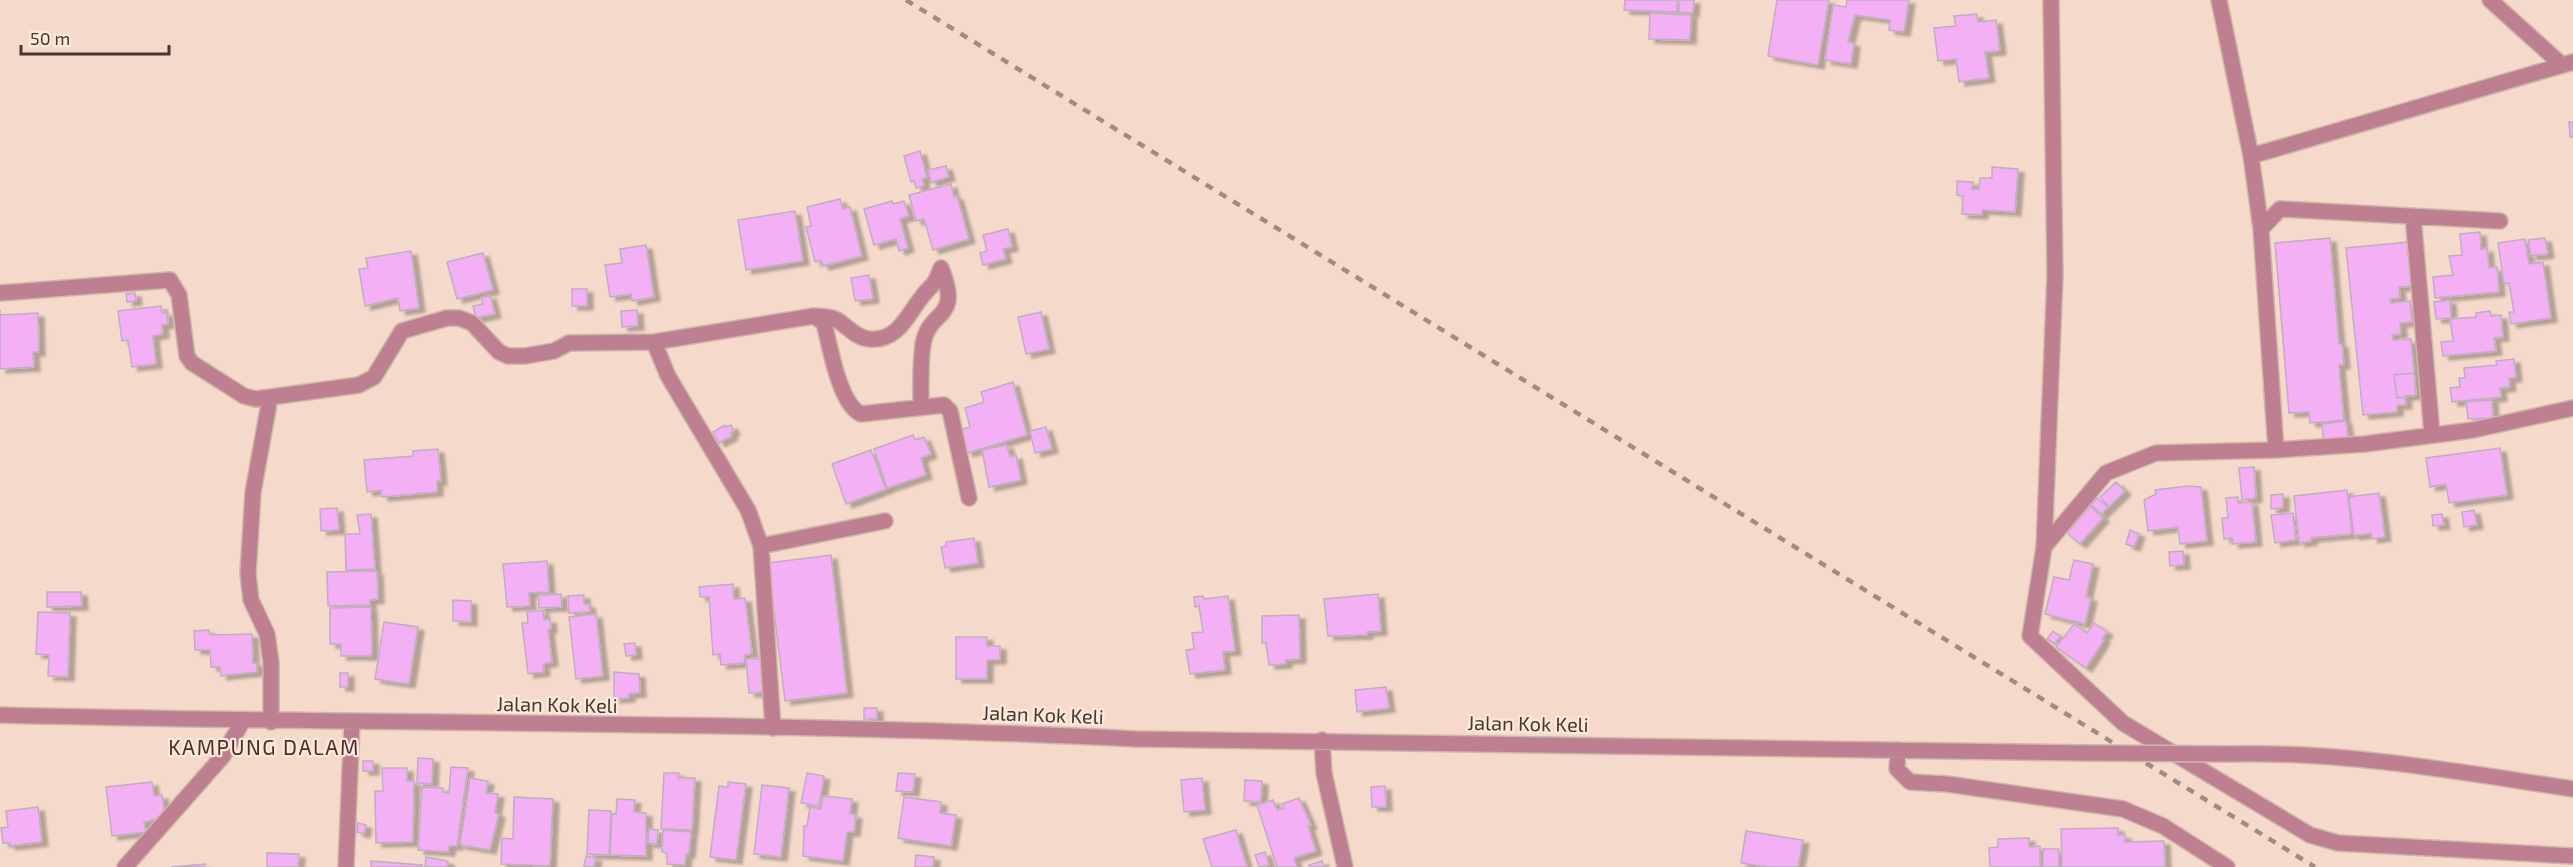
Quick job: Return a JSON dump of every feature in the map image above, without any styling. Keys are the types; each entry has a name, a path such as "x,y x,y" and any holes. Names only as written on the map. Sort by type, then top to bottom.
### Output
{"street":[{"path":"2051,0 2055,275 2044,547 2029,626 2030,636 2123,723 2234,792 2310,835 2338,843 2573,856"},
{"path":"2219,0 2252,156 2261,229 2276,450"},
{"path":"2490,0 2568,64"},
{"path":"2252,156 2568,64"},
{"path":"2256,194 2280,209 2500,221"},
{"path":"2261,229 2280,209"},
{"path":"2414,216 2432,434"},
{"path":"0,293 170,280 179,295 187,356 192,363 244,396 256,399 360,385 374,377 385,363 402,331 447,318 459,318 472,323 499,352 508,356 554,351 569,343 654,342 814,316 835,319 855,334 868,339 883,338 896,331 906,321 922,296 935,285 941,268 949,286 949,300 923,342 921,406"},
{"path":"814,316 824,323 845,398 855,411 861,414 944,405 950,411 969,498"},
{"path":"654,342 668,376 748,510 761,546 773,728"},
{"path":"270,398 253,492 248,574 251,600 267,634 271,662 271,722"},
{"path":"2044,547 2106,473 2156,453 2276,450 2365,444 2472,430 2573,408"},
{"path":"761,546 885,521"},
{"name":"Jalan Kok Keli","path":"0,715 242,722 773,728 1037,734 1136,739 2084,753 2273,753 2452,770 2573,789"},
{"path":"124,867 223,756 242,722"},
{"path":"346,867 352,722"},
{"path":"1322,740 1324,772 1345,867"},
{"path":"1898,750 1897,768 1910,782 1958,786 2123,809 2163,826 2227,867"}],"building":[{"path":"1625,0 1677,0 1677,12 1624,10"},
{"path":"1679,0 1694,0 1693,13 1679,12"},
{"path":"1777,0 1829,0 1818,65 1768,56"},
{"path":"1847,0 1909,0 1904,32 1889,30 1890,20 1855,15 1848,42 1854,43 1851,64 1825,60 1833,5 1846,7"},
{"path":"1650,13 1691,15 1690,40 1649,39"},
{"path":"1977,14 1978,22 1996,20 2000,51 1985,52 1989,78 1959,82 1956,59 1938,61 1934,28 1956,26 1954,16"},
{"path":"2569,122 2573,122 2573,137 2570,137"},
{"path":"920,151 927,178 922,179 924,186 916,188 914,181 911,182 904,156"},
{"path":"946,166 949,177 931,182 928,170"},
{"path":"1992,167 2018,169 2015,212 1982,210 1982,215 1962,214 1963,196 1957,195 1957,181 1973,182 1972,189 1979,189 1980,178 1992,178"},
{"path":"951,184 954,197 957,196 969,239 933,250 924,219 916,221 909,195"},
{"path":"840,199 843,209 850,207 862,256 823,266 821,260 815,262 806,227 811,226 807,207"},
{"path":"892,201 893,204 904,201 909,216 900,219 908,248 899,251 896,239 874,245 864,209"},
{"path":"795,211 803,261 746,270 738,220"},
{"path":"1008,229 1012,247 1003,249 1006,259 983,265 980,253 987,251 983,235"},
{"path":"2480,232 2481,249 2487,248 2489,268 2497,267 2499,292 2435,298 2433,277 2453,275 2449,256 2462,255 2460,234"},
{"path":"2330,238 2339,344 2342,344 2344,365 2339,365 2344,420 2310,423 2309,412 2289,413 2275,243"},
{"path":"2545,238 2548,254 2531,256 2528,240"},
{"path":"2525,239 2529,264 2543,262 2551,318 2511,324 2509,312 2514,312 2509,283 2504,284 2498,243"},
{"path":"2408,242 2413,286 2399,287 2400,298 2390,299 2391,303 2410,301 2412,322 2400,323 2401,334 2392,335 2393,340 2411,339 2416,395 2405,396 2406,405 2397,405 2397,412 2363,415 2346,248"},
{"path":"646,245 654,297 632,301 631,294 610,297 605,265 622,263 620,249"},
{"path":"411,251 419,308 400,311 398,298 365,306 359,269 368,268 366,258"},
{"path":"483,253 493,290 457,299 447,262"},
{"path":"869,275 873,299 855,301 851,278"},
{"path":"572,289 587,289 587,306 572,306"},
{"path":"135,293 136,301 127,302 126,294"},
{"path":"490,295 495,314 476,318 473,306 483,304 481,298"},
{"path":"2450,300 2451,318 2436,319 2434,302"},
{"path":"161,306 162,313 167,312 168,324 162,325 163,334 153,336 156,364 132,367 128,340 122,341 118,311"},
{"path":"637,310 638,326 622,327 621,311"},
{"path":"2490,311 2491,316 2501,315 2503,337 2494,338 2496,351 2443,356 2441,342 2453,341 2450,319 2476,317 2476,313"},
{"path":"1041,312 1049,349 1026,354 1018,317"},
{"path":"38,313 39,352 33,352 34,367 0,369 0,315"},
{"path":"2514,359 2516,378 2509,378 2510,387 2500,388 2501,397 2452,402 2450,388 2460,387 2459,378 2465,378 2464,368 2497,365 2496,361"},
{"path":"2414,373 2416,395 2397,398 2394,375"},
{"path":"1013,382 1027,435 967,453 959,430 970,427 965,408 984,402 981,392"},
{"path":"2492,400 2493,418 2468,419 2466,402"},
{"path":"2346,421 2348,438 2323,440 2322,424"},
{"path":"725,425 726,427 731,425 734,431 730,433 732,436 719,443 713,432"},
{"path":"1046,427 1052,449 1035,453 1030,431"},
{"path":"913,435 915,440 924,437 931,454 921,458 926,475 887,488 874,449"},
{"path":"1007,445 1010,457 1016,455 1021,480 989,487 982,450"},
{"path":"2500,448 2507,495 2449,503 2446,484 2430,487 2426,458"},
{"path":"438,449 441,481 437,481 437,492 382,497 381,490 367,492 364,460 413,456 413,451"},
{"path":"871,450 886,489 846,504 832,464"},
{"path":"2254,467 2256,498 2242,500 2239,468"},
{"path":"2116,482 2125,491 2109,507 2100,497"},
{"path":"2188,486 2201,487 2207,541 2180,544 2178,527 2148,531 2144,500 2156,494 2155,490"},
{"path":"2347,490 2352,534 2311,538 2311,541 2299,543 2294,496"},
{"path":"2379,493 2385,537 2372,539 2371,533 2354,536 2349,497"},
{"path":"2283,494 2283,508 2271,509 2271,495"},
{"path":"2238,497 2238,503 2252,502 2256,542 2233,544 2232,538 2224,539 2222,518 2228,518 2226,498"},
{"path":"2097,498 2108,507 2102,514 2091,505"},
{"path":"2090,506 2103,518 2080,544 2067,533"},
{"path":"337,508 339,530 321,531 320,509"},
{"path":"2474,510 2477,525 2464,527 2462,512"},
{"path":"2293,513 2296,540 2275,543 2271,515"},
{"path":"371,514 375,569 346,570 345,534 360,534 357,515"},
{"path":"2442,514 2444,525 2433,526 2432,515"},
{"path":"2130,530 2139,534 2134,547 2126,544"},
{"path":"974,538 978,563 945,568 941,547 946,546 946,542"},
{"path":"2183,551 2184,565 2170,566 2169,552"},
{"path":"831,555 847,693 785,701 768,563"},
{"path":"2074,560 2093,564 2086,597 2091,598 2085,624 2045,614 2054,577 2069,580"},
{"path":"547,561 549,592 529,593 530,606 507,607 503,564"},
{"path":"377,571 378,599 370,600 370,605 328,606 327,572"},
{"path":"733,584 734,599 745,598 752,654 744,655 745,663 721,665 720,654 713,655 709,597 700,597 699,587"},
{"path":"47,592 81,592 82,606 47,607"},
{"path":"561,594 562,607 539,608 538,595"},
{"path":"1378,594 1381,631 1367,632 1367,635 1328,636 1324,599"},
{"path":"584,595 584,604 589,604 590,612 569,613 568,596"},
{"path":"1203,596 1204,599 1228,596 1235,651 1223,652 1225,670 1190,674 1186,650 1194,649 1192,633 1203,632 1199,606 1195,607 1194,597"},
{"path":"453,600 471,601 471,622 453,621"},
{"path":"371,607 372,656 341,656 341,644 330,644 330,608"},
{"path":"543,610 544,620 550,619 551,629 548,630 552,662 543,664 544,672 528,674 522,623 528,623 527,612"},
{"path":"38,612 70,613 68,677 48,676 49,655 36,654"},
{"path":"596,614 603,676 576,679 569,617"},
{"path":"1299,615 1300,659 1286,660 1286,664 1269,665 1266,643 1262,643 1262,616"},
{"path":"384,622 418,627 409,684 375,679"},
{"path":"2094,623 2107,632 2086,668 2056,647 2074,624 2087,633"},
{"path":"209,630 210,635 252,634 253,663 257,663 257,672 221,676 220,667 211,667 210,650 195,650 194,631"},
{"path":"2053,631 2060,636 2055,644 2047,639"},
{"path":"956,637 987,637 987,646 1000,646 1000,660 987,660 987,679 956,679"},
{"path":"635,643 636,655 626,656 624,644"},
{"path":"762,658 765,692 749,693 746,659"},
{"path":"614,672 639,674 640,693 629,694 629,698 614,699"},
{"path":"340,673 348,673 348,687 340,687"},
{"path":"1386,687 1389,708 1357,712 1355,690"},
{"path":"864,708 877,708 877,719 864,719"},
{"path":"418,758 433,759 432,784 417,783"},
{"path":"363,761 373,761 373,771 363,771"},
{"path":"451,767 468,768 457,846 449,846 449,852 418,850 422,787 443,788 443,792 449,793"},
{"path":"382,768 407,768 407,781 414,781 413,842 376,843 375,791 383,791"},
{"path":"664,773 679,773 678,778 695,778 692,830 661,829"},
{"path":"807,773 824,776 819,806 801,803"},
{"path":"898,773 915,774 913,792 896,791"},
{"path":"470,778 488,781 486,793 498,794 495,813 499,814 490,850 460,845"},
{"path":"1202,778 1205,810 1184,812 1181,780"},
{"path":"1245,780 1262,781 1261,802 1244,801"},
{"path":"152,782 154,796 162,795 165,817 144,822 146,832 112,836 106,787"},
{"path":"728,782 746,784 736,860 710,857 719,786 728,787"},
{"path":"762,785 789,788 781,857 754,854"},
{"path":"1385,786 1386,807 1372,807 1371,787"},
{"path":"823,796 852,799 850,814 856,815 854,832 847,832 843,861 803,856 804,826 807,826 810,807 821,809"},
{"path":"514,797 553,799 550,866 501,864 502,838 513,839"},
{"path":"904,797 941,802 940,813 956,815 951,846 898,838"},
{"path":"1299,798 1311,825 1308,826 1316,851 1294,858 1297,867 1277,867 1257,805 1273,800 1277,810 1284,808 1282,804"},
{"path":"617,799 635,800 634,812 646,813 646,856 610,855 612,814 616,814"},
{"path":"38,807 42,842 10,846 10,843 3,843 1,828 8,827 6,811"},
{"path":"589,810 611,811 609,855 587,854"},
{"path":"358,823 366,825 364,834 357,832"},
{"path":"2118,828 2118,835 2125,835 2125,842 2164,841 2165,867 2062,867 2061,829"},
{"path":"649,829 658,830 657,844 648,843"},
{"path":"663,830 691,832 689,854 686,854 685,865 667,864 667,853 662,852"},
{"path":"1236,830 1247,867 1212,867 1203,839"},
{"path":"1746,831 1803,840 1798,867 1766,867 1741,863"},
{"path":"2029,838 2029,847 2040,846 2040,867 1990,867 1989,848 1998,847 1998,839"},
{"path":"2043,849 2059,849 2059,867 2043,867"},
{"path":"1265,852 1269,865 1259,867 1255,855"},
{"path":"267,853 299,854 298,867 267,867"},
{"path":"916,855 934,857 933,867 915,867"},
{"path":"586,856 596,858 594,867 584,867"},
{"path":"426,857 448,861 447,867 425,867"},
{"path":"371,861 422,865 422,867 371,867"},
{"path":"1322,861 1324,867 1309,867 1309,865"},
{"path":"205,864 205,867 171,867"}],"railway":[{"path":"906,0 2315,867"}],"district":[{"name":"KAMPUNG DALAM","path":"264,746"}]}
